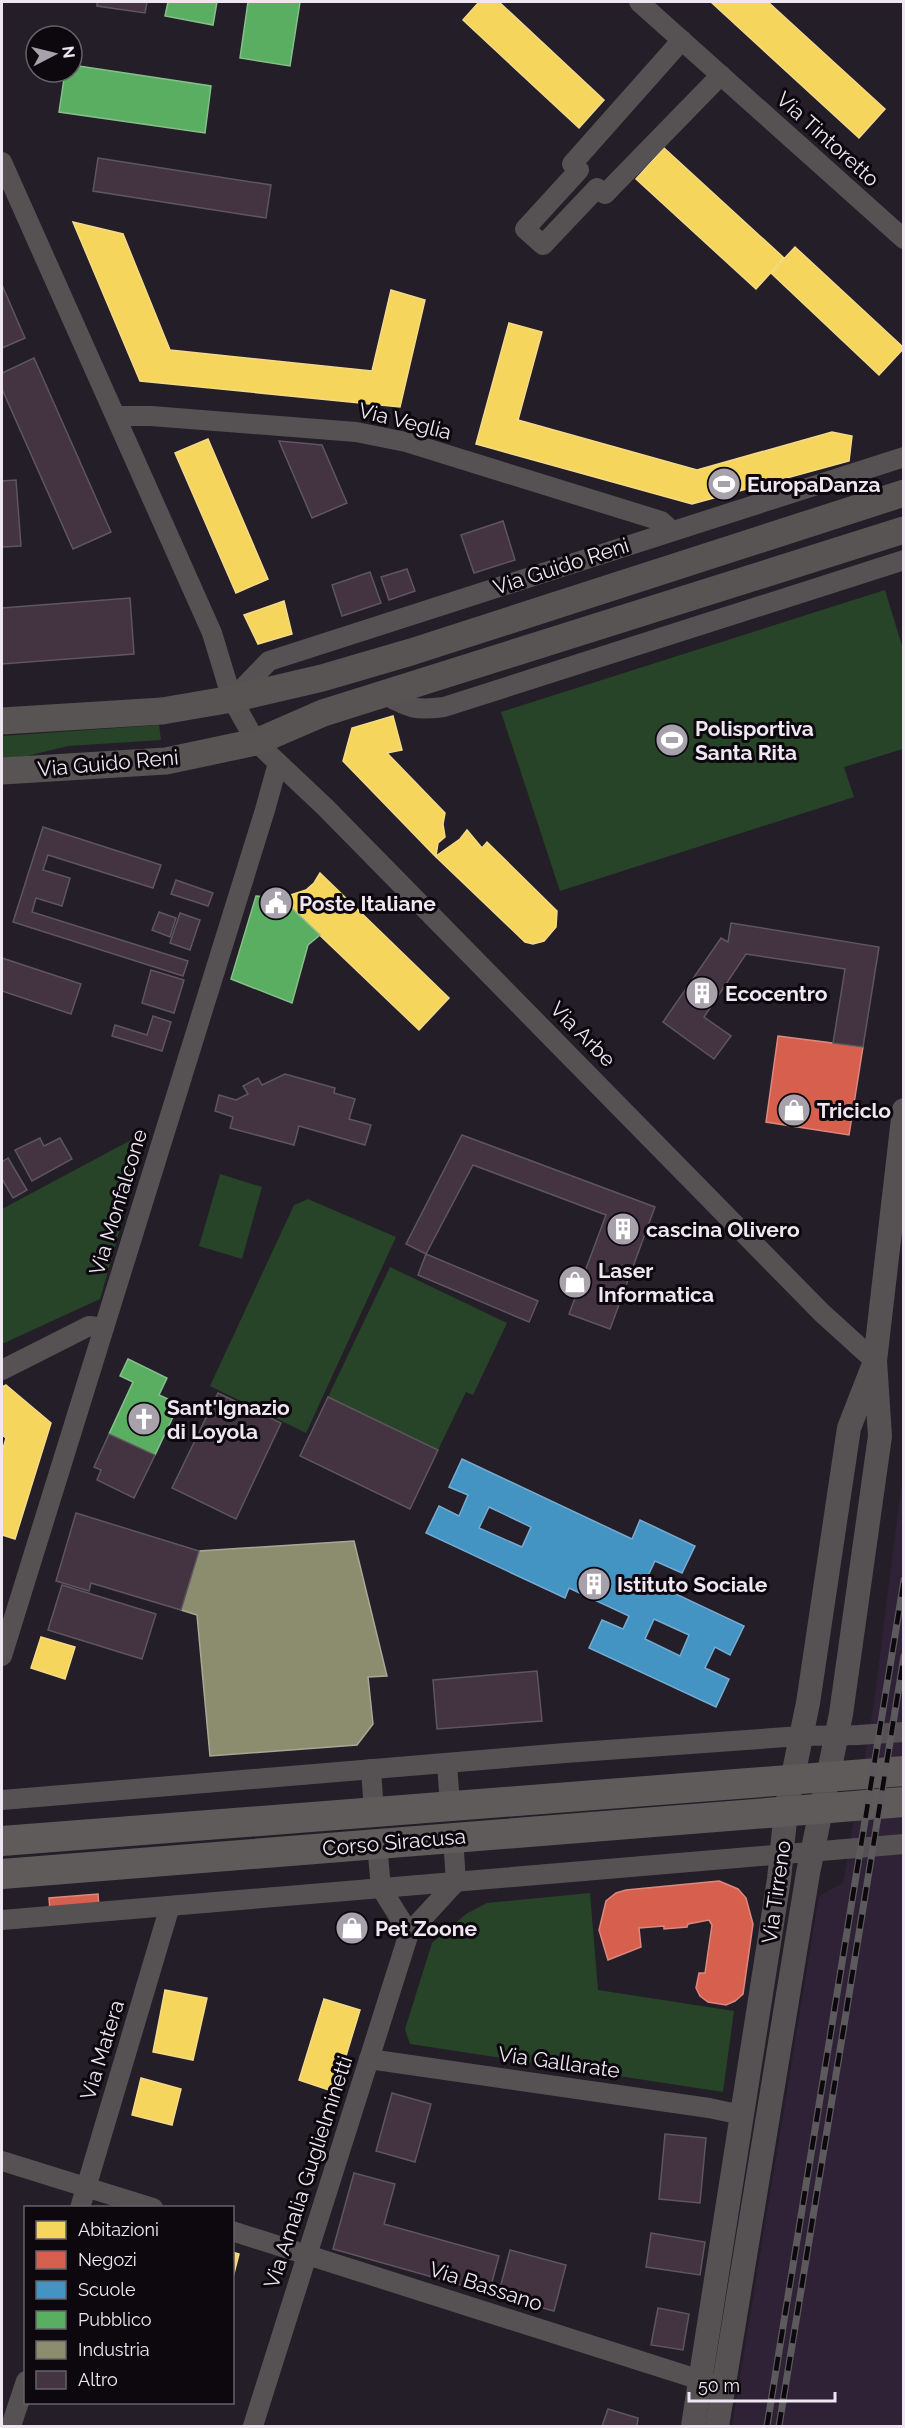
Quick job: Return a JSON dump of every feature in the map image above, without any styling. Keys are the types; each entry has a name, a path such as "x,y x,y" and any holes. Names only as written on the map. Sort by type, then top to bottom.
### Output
{"main road":[{"name":"Via Guido Reni","path":"2,721 162,711 232,699 322,678 411,652 903,493"},
{"name":"Via Guido Reni","path":"2,771 166,761 256,741 323,713 419,685 903,530"},
{"name":"Corso Siracusa","path":"2,1841 903,1771"},
{"name":"Corso Siracusa","path":"2,1874 903,1802"}],"street":[{"name":"Via Tintoretto","path":"639,2 903,239"},
{"path":"682,40 572,164 597,188 605,194 721,75"},
{"path":"2,162 212,633 232,699 256,741"},
{"path":"579,170 525,229 543,245 597,188"},
{"name":"Via Veglia","path":"116,416 151,416 356,432 406,442 661,521 671,531"},
{"name":"Via Guido Reni","path":"232,699 269,661 903,457"},
{"path":"385,695 411,709 444,707 903,560"},
{"name":"Via Arbe","path":"256,741 618,1104 822,1313 875,1361"},
{"name":"Via Monfalcone","path":"2,1656 278,762"},
{"name":"Via Tirreno","path":"717,2427 824,1851 820,1808 840,1776 847,1736 880,1436 875,1361 903,1110"},
{"path":"2,1370 89,1326 104,1328"},
{"name":"Via Tirreno","path":"693,2427 782,1855 786,1810 801,1736 849,1428 875,1361"},
{"path":"2,1800 801,1736 847,1736 903,1732"},
{"name":"Corso Siracusa","path":"447,1763 450,1806"},
{"name":"Corso Siracusa","path":"371,1769 374,1813"},
{"path":"453,1838 456,1882"},
{"path":"377,1844 381,1888 409,1933"},
{"path":"2,1920 903,1844"},
{"name":"Via Amalia Guglielminetti","path":"253,2427 409,1933 456,1882"},
{"name":"Via Matera","path":"81,2206 170,1906"},
{"name":"Via Gallarate","path":"369,2059 698,2106 742,2115"},
{"path":"2,2161 147,2206"},
{"name":"Via Bassano","path":"234,2232 724,2387"},
{"path":"11,2427 24,2387"}],"shaded area":[{"path":"903,1472 903,2426 732,2426 819,1896 843,1883 874,1703"}],"green space":[{"name":"Polisportiva Santa Rita","path":"885,590 903,649 903,749 844,767 854,797 560,891 501,712"},
{"path":"159,725 161,740 68,746 27,756 2,758 2,736"},
{"path":"148,1131 100,1299 2,1344 2,1209"},
{"path":"220,1174 262,1187 242,1259 199,1246"},
{"path":"308,1199 396,1237 306,1433 210,1386 294,1205"},
{"path":"390,1267 507,1323 473,1395 466,1392 438,1450 328,1397"},
{"path":"590,1893 598,1990 734,2011 723,2092 410,2044 405,2029 432,1943 466,1914 487,1903"}],"building: Abitazioni":[{"path":"479,2 499,2 604,100 579,128 463,20"},
{"path":"711,2 768,2 885,109 859,138"},
{"path":"664,148 784,258 756,289 636,179"},
{"path":"73,222 123,234 170,350 372,371 391,290 425,300 400,407 140,381"},
{"path":"795,247 904,348 879,375 771,273"},
{"path":"509,323 542,332 518,420 697,470 832,432 852,436 849,461 692,504 476,444"},
{"path":"208,439 268,579 236,593 175,453"},
{"path":"284,601 292,634 258,644 244,615"},
{"path":"393,716 402,750 387,753 445,813 443,824 445,837 438,843 436,856 460,839 467,830 482,848 487,842 557,911 556,927 544,941 533,944 525,942 434,855 343,761 352,728"},
{"path":"320,873 449,998 419,1030 281,898 306,890"},
{"path":"6,1385 51,1423 15,1539 2,1535 2,1452 6,1438 2,1435 2,1387"},
{"path":"41,1637 75,1647 65,1679 31,1668"},
{"path":"165,1990 207,1998 193,2060 153,2052"},
{"path":"324,1999 360,2010 335,2092 299,2080"},
{"path":"141,2078 181,2089 172,2125 132,2115"},
{"path":"234,2253 239,2254 234,2273"}],"building: Negozi":[{"path":"778,1036 863,1047 849,1135 766,1122"},
{"path":"719,1881 738,1889 746,1898 753,1924 743,1994 735,2001 726,2005 708,2002 700,1996 696,1988 699,1973 705,1973 712,1925 709,1920 688,1924 687,1927 639,1928 641,1947 608,1960 599,1930 606,1901 616,1893 626,1890"},
{"path":"98,1894 99,1908 50,1911 49,1898"}],"building: Scuole":[{"name":"Istituto Sociale","path":"462,1459 632,1539 640,1520 695,1546 682,1573 655,1561 646,1580 744,1626 730,1655 715,1647 705,1668 729,1679 716,1707 589,1648 602,1620 623,1629 629,1616 569,1588 565,1598 426,1533 439,1506 459,1516 468,1495 449,1487","holes":["489,1507 531,1527 522,1547 479,1528","654,1619 689,1635 680,1656 645,1639"]}],"building: Pubblico":[{"path":"168,2 217,2 213,25 165,16"},
{"path":"248,2 300,2 290,66 240,58"},
{"path":"84,67 211,86 205,133 59,112 63,84 84,84"},
{"path":"256,896 281,898 320,935 308,945 292,1003 231,979"},
{"name":"Sant'Ignazio di Loyola","path":"128,1359 167,1378 159,1395 179,1404 155,1455 109,1434 133,1382 120,1376"}],"building: Industria":[{"path":"354,1541 387,1676 368,1677 373,1724 357,1745 210,1756 197,1615 181,1610 199,1551"}],"building: Altro":[{"path":"97,2 147,2 145,13 97,6"},
{"path":"98,158 271,185 266,218 93,191"},
{"path":"2,285 25,338 2,348"},
{"path":"34,358 111,532 73,549 2,389 2,373"},
{"path":"279,441 322,445 347,503 312,518"},
{"path":"16,480 21,546 2,547 2,481"},
{"path":"503,521 515,560 474,573 461,535"},
{"path":"407,569 415,591 389,600 381,577"},
{"path":"370,572 381,603 342,616 332,585"},
{"path":"130,598 134,654 2,664 2,608"},
{"path":"43,827 161,865 153,888 48,855 43,870 70,878 62,906 36,898 32,912 188,961 183,976 13,922"},
{"path":"176,880 213,893 208,906 171,894"},
{"path":"159,912 176,918 170,937 152,930"},
{"path":"180,913 200,920 190,950 170,943"},
{"name":"Ecocentro","path":"731,923 879,947 863,1047 833,1043 845,969 746,954 704,1017 731,1036 714,1059 663,1022 721,938 728,942"},
{"path":"2,958 81,984 71,1014 2,991"},
{"path":"151,970 184,980 174,1013 142,1003"},
{"path":"153,1016 171,1022 162,1051 112,1036 115,1025 147,1035"},
{"path":"285,1074 335,1088 334,1093 355,1099 349,1119 371,1125 365,1145 299,1126 294,1145 230,1128 233,1117 215,1111 219,1095 236,1100 248,1094 243,1086 258,1078 262,1085"},
{"name":"cascina Olivero","path":"462,1135 655,1207 610,1329 569,1314 606,1215 473,1165 426,1254 406,1244"},
{"path":"40,1138 44,1146 60,1138 72,1159 32,1181 15,1150"},
{"path":"8,1158 27,1190 13,1198 2,1179 2,1162"},
{"path":"426,1254 538,1301 529,1322 418,1275"},
{"path":"218,1393 281,1423 236,1519 172,1488"},
{"path":"328,1397 438,1450 410,1509 300,1456"},
{"path":"109,1434 155,1455 134,1498 97,1480 101,1470 94,1467"},
{"path":"76,1513 199,1551 181,1610 91,1583 89,1591 56,1581"},
{"path":"62,1585 156,1614 142,1659 48,1630"},
{"path":"537,1671 542,1721 437,1729 433,1680"},
{"path":"392,2093 431,2104 415,2162 376,2151"},
{"path":"665,2134 706,2138 700,2203 659,2199"},
{"path":"354,2173 395,2184 384,2224 499,2256 489,2293 333,2249"},
{"path":"651,2233 705,2242 700,2275 646,2267"},
{"path":"510,2250 566,2265 554,2311 498,2296"},
{"path":"658,2308 689,2314 683,2350 651,2345"},
{"path":"608,2409 638,2418 637,2426 602,2426"}],"railway":[{"path":"767,2426 904,1580"},
{"path":"779,2426 904,1656"}],"place":[{"name":"EuropaDanza","path":"724,484"},
{"name":"Polisportiva Santa Rita","path":"672,740"},
{"name":"Poste Italiane","path":"276,903"},
{"name":"Ecocentro","path":"702,993"},
{"name":"Triciclo","path":"794,1110"},
{"name":"cascina Olivero","path":"623,1229"},
{"name":"Laser Informatica","path":"575,1282"},
{"name":"Sant'Ignazio di Loyola","path":"144,1419"},
{"name":"Istituto Sociale","path":"594,1584"},
{"name":"Pet Zoone","path":"352,1928"}]}
